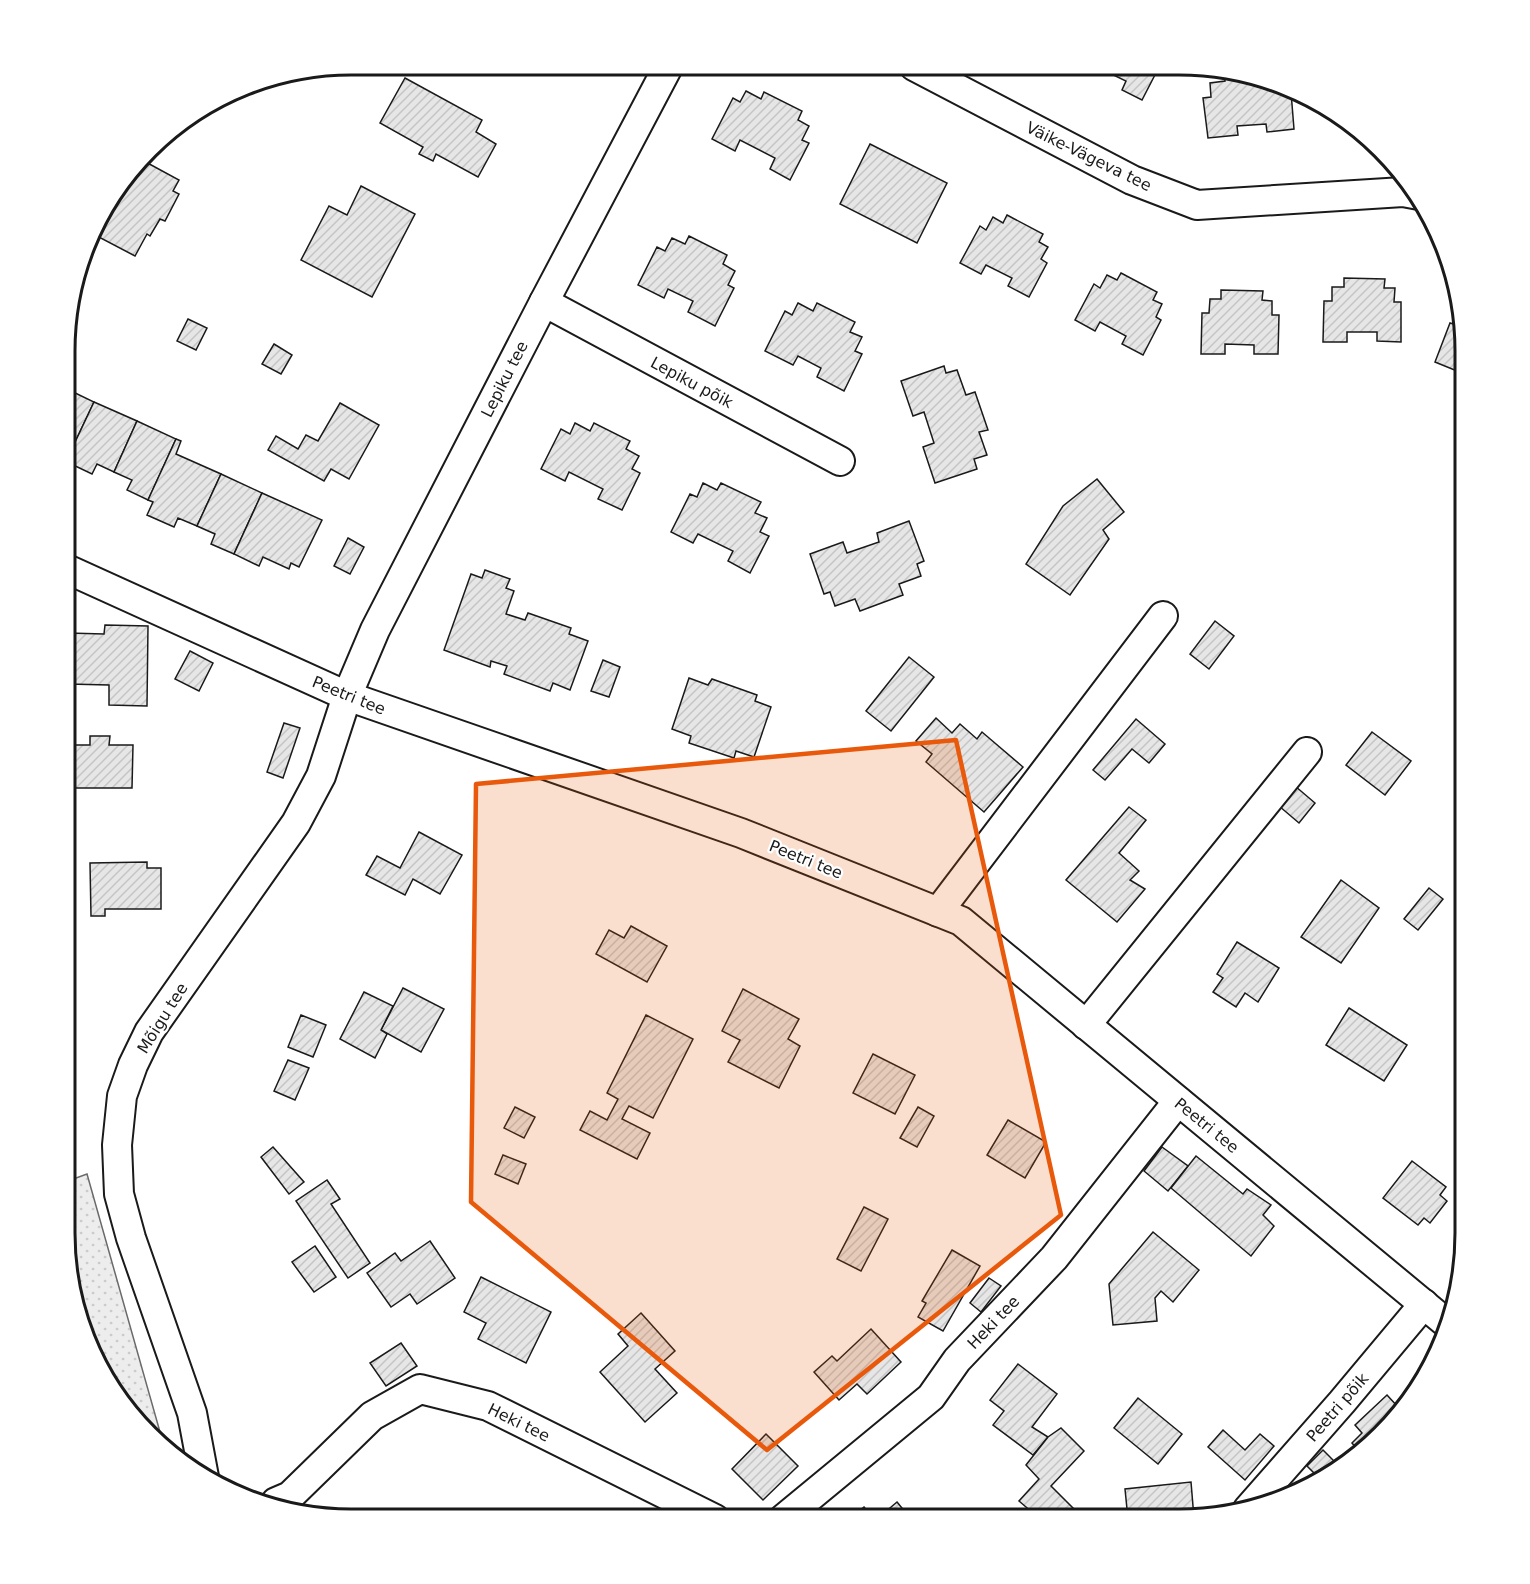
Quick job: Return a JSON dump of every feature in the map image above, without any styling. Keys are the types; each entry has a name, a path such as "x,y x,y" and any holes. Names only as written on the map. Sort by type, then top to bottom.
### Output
{"street":[{"name":"Lepiku tee","path":"347,696 375,630 664,75"},
{"name":"Väike-Vägeva tee","path":"931,75 1132,180 1197,205 1404,192"},
{"name":"Lepiku põik","path":"544,302 840,461"},
{"name":"Peetri tee","path":"75,573 347,696 741,833 961,921 1434,1312"},
{"path":"938,912 1163,616"},
{"name":"Mõigu tee","path":"202,1464 192,1413 131,1238 119,1194 117,1145 122,1096 133,1065 149,1032 296,823 321,776 347,696"},
{"path":"1086,1025 1307,752"},
{"name":"Heki tee","path":"795,1509 931,1397 957,1360 1054,1258 1178,1101"},
{"name":"Peetri põik","path":"1258,1497 1342,1402 1434,1312"},
{"name":"Heki tee","path":"281,1500 290,1497 372,1416 420,1389 488,1406 695,1509"}],"highlighted area":[{"path":"956,740 1061,1215 767,1450 471,1202 476,784"}],"shaded area":[{"path":"87,1174 160,1432 143,1415 112,1371 90,1322 77,1269 75,1178"}],"building":[{"path":"1114,75 1155,75 1142,100 1122,90 1126,81"},
{"path":"405,78 482,120 476,132 496,144 478,177 436,154 433,161 419,154 423,147 380,123"},
{"path":"1225,79 1250,84 1292,99 1294,129 1267,132 1266,124 1237,126 1238,135 1208,138 1203,98 1211,97 1210,83 1225,81"},
{"path":"746,91 761,99 764,92 802,111 798,120 809,126 802,140 809,143 790,180 770,169 775,158 740,140 735,151 712,139 733,98 740,102"},
{"path":"870,144 947,183 917,243 840,204"},
{"path":"148,164 179,180 173,191 179,194 165,221 160,219 150,236 147,234 135,256 99,237 112,213"},
{"path":"361,186 415,214 372,297 301,260 329,206 347,215"},
{"path":"1007,215 1043,234 1039,242 1048,247 1041,259 1047,263 1029,297 1008,286 1012,278 986,265 981,274 960,263 980,226 986,230 993,217 1003,223"},
{"path":"689,236 727,255 723,264 735,271 728,285 734,288 715,326 688,312 693,301 668,289 664,298 638,285 657,247 665,251 672,238 685,244"},
{"path":"1121,273 1157,292 1153,300 1162,304 1156,317 1161,320 1143,355 1122,344 1126,336 1100,322 1095,331 1075,320 1094,284 1100,288 1107,275 1117,280"},
{"path":"1344,278 1385,279 1384,288 1395,288 1394,302 1401,302 1401,342 1377,341 1377,332 1347,332 1347,342 1323,342 1324,301 1332,301 1332,287 1344,287"},
{"path":"1221,290 1263,291 1262,300 1272,301 1272,315 1279,315 1278,354 1254,354 1254,345 1225,344 1225,354 1201,354 1202,313 1209,313 1210,299 1221,299"},
{"path":"798,303 813,311 817,303 855,322 850,332 862,337 855,351 862,354 844,391 817,377 821,368 798,356 793,365 765,351 785,311 792,315"},
{"path":"188,319 207,328 196,350 177,341"},
{"path":"1450,323 1454,324 1455,370 1435,362"},
{"path":"274,344 292,355 281,374 262,364"},
{"path":"944,366 946,373 957,370 966,395 975,392 988,430 979,432 987,455 974,459 977,469 935,483 923,447 934,443 924,412 913,416 901,381"},
{"path":"75,393 94,402 75,442"},
{"path":"94,402 137,421 114,472 97,464 92,474 75,466 75,442"},
{"path":"340,403 379,425 349,479 331,469 324,481 268,450 276,436 298,449 306,435 318,441"},
{"path":"137,421 176,439 148,500 127,490 132,480 114,472"},
{"path":"575,423 590,431 594,423 630,441 626,449 639,456 632,469 640,473 622,510 598,499 603,489 569,472 565,481 541,469 561,429 570,434"},
{"path":"176,439 181,441 176,454 221,474 197,526 178,518 174,527 147,515 153,502 148,500"},
{"path":"221,474 262,493 234,554 211,544 215,534 197,526"},
{"path":"1097,479 1124,512 1103,530 1109,539 1070,595 1026,564 1063,506"},
{"path":"703,483 717,490 721,483 761,502 755,513 767,518 760,532 769,536 750,573 728,561 733,551 698,534 693,543 671,532 690,494 697,497"},
{"path":"262,493 322,520 299,567 291,563 289,569 263,557 259,566 234,554"},
{"path":"909,521 924,561 917,564 921,576 899,584 903,595 860,611 855,599 835,606 830,592 824,594 810,554 843,542 847,553 879,542 877,533"},
{"path":"348,538 364,547 350,574 334,566"},
{"path":"485,570 510,579 506,588 514,591 506,614 525,620 528,613 571,628 569,634 588,641 570,690 553,683 550,691 504,674 507,666 491,661 490,667 444,650 471,574 482,578"},
{"path":"1215,621 1234,636 1209,669 1190,654"},
{"path":"105,625 148,626 147,706 109,705 109,685 75,684 75,633 104,634"},
{"path":"190,651 213,663 199,691 175,679"},
{"path":"909,657 934,677 891,731 866,711"},
{"path":"603,660 620,667 609,697 591,691"},
{"path":"689,678 708,685 712,679 757,695 755,701 771,707 754,757 736,751 734,758 689,743 691,736 672,729"},
{"path":"936,718 952,733 960,724 977,739 982,732 1023,767 984,812 926,762 932,754 916,741"},
{"path":"1136,719 1165,744 1149,763 1132,749 1105,780 1093,770"},
{"path":"284,723 300,728 283,778 267,772"},
{"path":"1372,732 1411,761 1385,795 1346,765"},
{"path":"90,736 110,736 109,745 133,745 132,788 75,788 75,745 90,745"},
{"path":"1295,786 1315,803 1299,823 1279,806"},
{"path":"1129,807 1146,820 1119,853 1139,871 1130,880 1145,889 1117,922 1066,880"},
{"path":"419,832 462,855 440,894 413,879 405,895 366,875 377,856 400,868"},
{"path":"147,862 147,868 161,868 161,909 105,909 105,916 91,916 90,863"},
{"path":"1341,880 1379,908 1341,963 1301,937"},
{"path":"1429,888 1443,899 1418,930 1404,919"},
{"path":"631,926 667,946 647,982 596,954 609,930 624,938"},
{"path":"1237,942 1279,968 1258,1002 1245,993 1236,1007 1213,992 1223,978 1217,974"},
{"path":"403,988 444,1009 421,1052 381,1030"},
{"path":"743,989 799,1019 788,1039 800,1046 779,1088 728,1062 740,1040 722,1031"},
{"path":"364,992 393,1006 381,1030 387,1034 375,1058 340,1039"},
{"path":"1349,1008 1407,1045 1384,1081 1326,1045"},
{"path":"301,1015 326,1025 313,1057 288,1047"},
{"path":"646,1015 693,1039 653,1118 629,1106 622,1119 650,1133 637,1159 580,1130 590,1111 607,1120 618,1099 607,1093"},
{"path":"873,1054 915,1075 895,1114 853,1093"},
{"path":"288,1060 309,1068 295,1100 274,1091"},
{"path":"515,1107 535,1117 524,1138 504,1128"},
{"path":"918,1107 934,1116 917,1147 900,1138"},
{"path":"1008,1120 1046,1142 1025,1178 987,1155"},
{"path":"273,1147 304,1182 289,1194 261,1157"},
{"path":"1162,1147 1188,1166 1168,1191 1144,1171"},
{"path":"503,1155 526,1164 518,1184 495,1174"},
{"path":"1196,1156 1243,1194 1247,1189 1271,1205 1263,1215 1274,1226 1251,1256 1171,1188"},
{"path":"1412,1161 1446,1187 1440,1195 1447,1201 1430,1223 1424,1218 1418,1225 1383,1198"},
{"path":"327,1180 340,1199 331,1204 370,1263 348,1278 296,1201"},
{"path":"864,1207 888,1219 861,1271 837,1259"},
{"path":"1153,1232 1199,1270 1173,1302 1161,1291 1155,1298 1157,1321 1113,1325 1109,1284"},
{"path":"430,1241 455,1278 417,1304 410,1294 391,1307 367,1273 395,1253 401,1261"},
{"path":"315,1246 336,1277 314,1292 292,1262"},
{"path":"952,1250 980,1266 943,1331 918,1317 926,1303 922,1301"},
{"path":"481,1277 551,1312 526,1363 478,1339 486,1323 464,1312"},
{"path":"989,1278 1001,1286 981,1312 970,1303"},
{"path":"641,1313 675,1351 655,1369 677,1393 645,1422 600,1372 628,1346 618,1334"},
{"path":"871,1329 901,1362 867,1394 857,1384 839,1400 814,1372 832,1356 837,1361"},
{"path":"401,1343 417,1366 386,1386 370,1363"},
{"path":"1018,1364 1057,1394 1032,1427 1048,1437 1033,1455 993,1425 1004,1411 990,1400"},
{"path":"1387,1395 1395,1404 1355,1446 1352,1443 1362,1433 1355,1425"},
{"path":"1138,1398 1182,1434 1158,1464 1114,1428"},
{"path":"1061,1428 1084,1451 1051,1486 1074,1509 1028,1509 1019,1501 1039,1479 1026,1465 1048,1437"},
{"path":"1223,1430 1245,1450 1260,1434 1274,1446 1245,1480 1208,1447"},
{"path":"766,1434 798,1466 763,1500 732,1469"},
{"path":"1323,1450 1334,1461 1314,1473 1307,1466"},
{"path":"1191,1482 1193,1508 1127,1509 1125,1489"},
{"path":"897,1502 903,1509 889,1509"}]}
